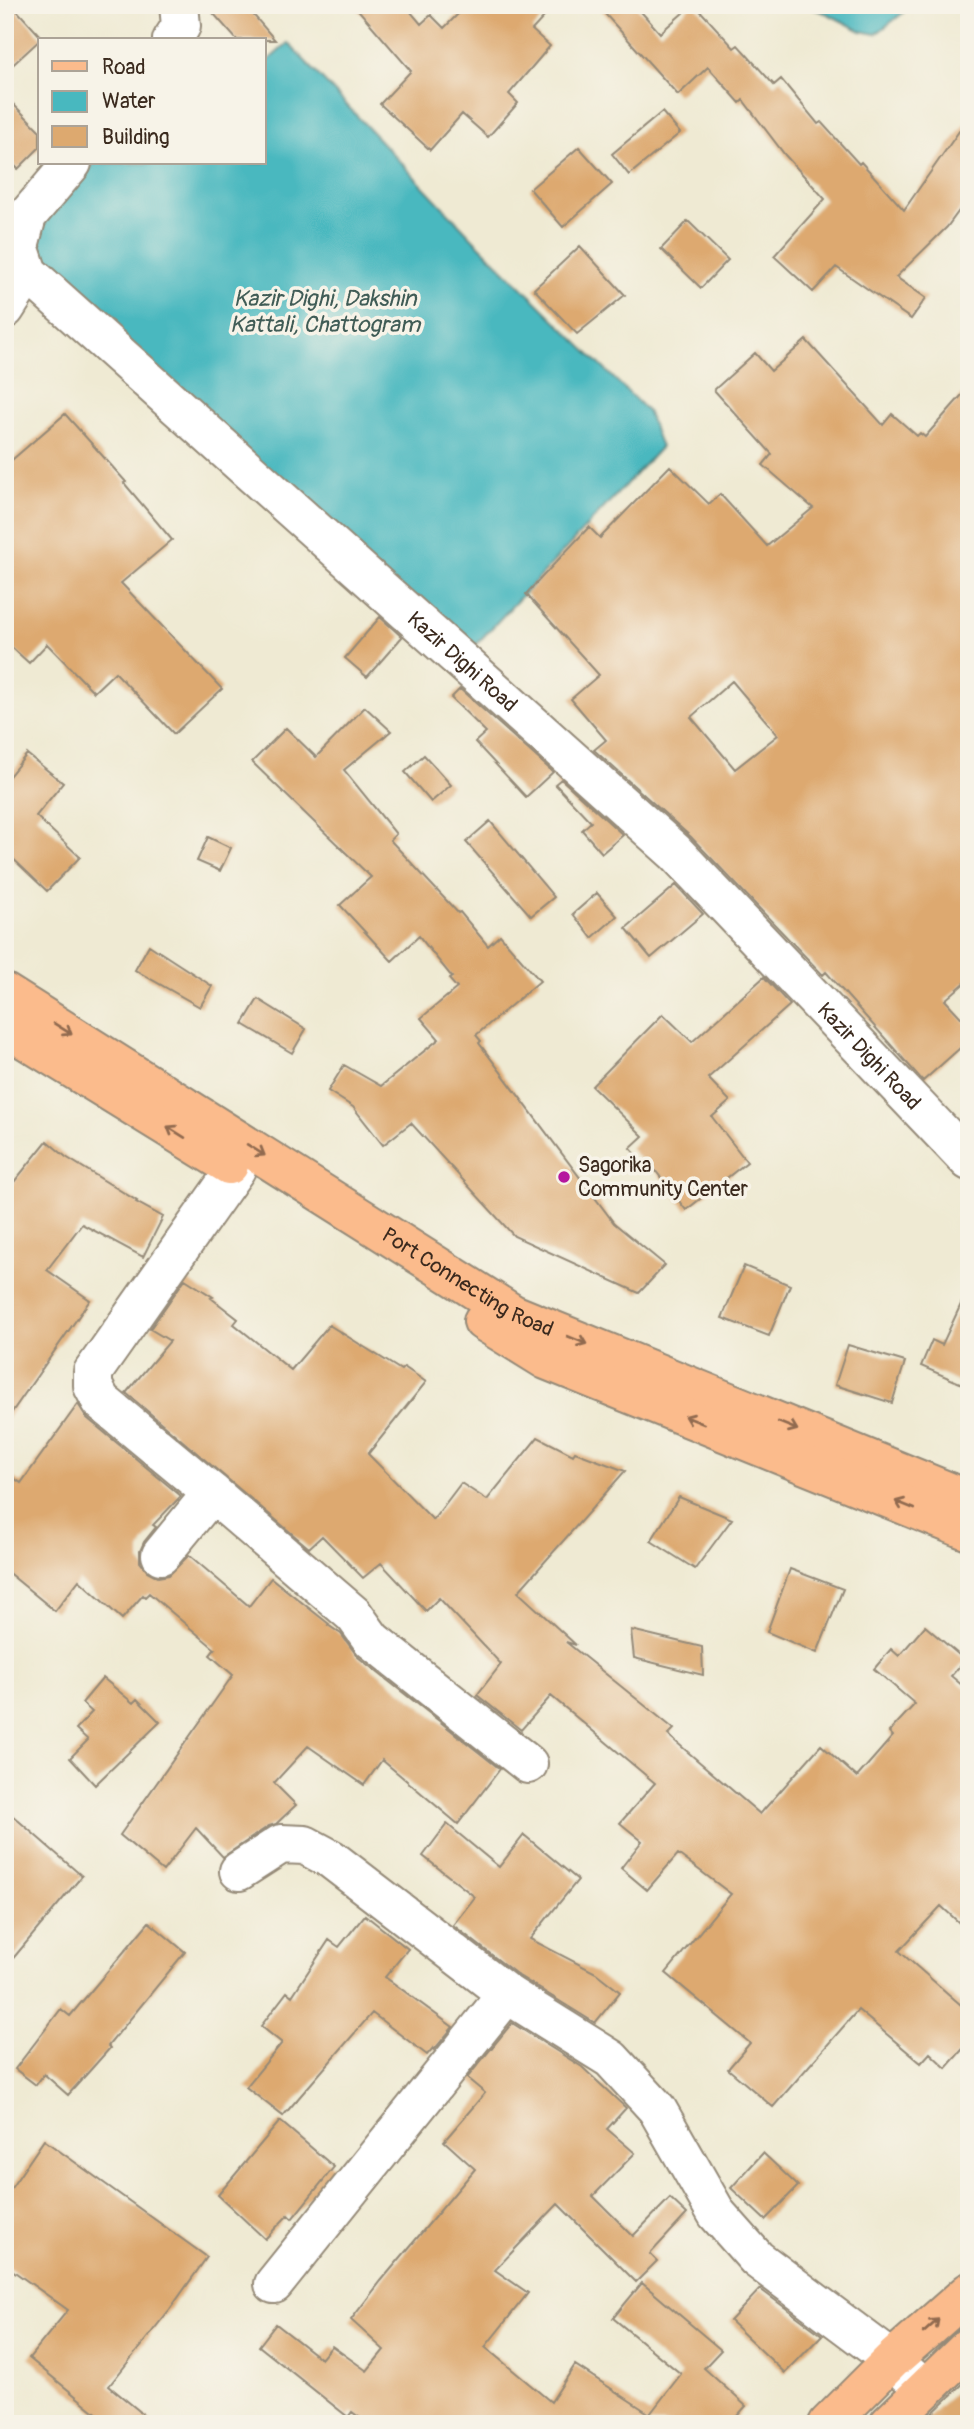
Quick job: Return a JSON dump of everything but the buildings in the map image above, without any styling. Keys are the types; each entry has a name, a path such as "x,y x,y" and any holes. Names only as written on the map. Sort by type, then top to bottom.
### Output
{"main road":[{"name":"Port Connecting Road","path":"5,993 513,1314 969,1500"},
{"name":"Port Connecting Road","path":"5,1027 546,1360 969,1531"},
{"path":"828,2424 892,2360 969,2292"},
{"path":"889,2424 923,2388 969,2347"}],"street":[{"path":"174,38 181,26 180,5"},
{"path":"5,309 28,273 19,246 27,216 71,164"},
{"name":"Kazir Dighi Road","path":"28,273 675,852 969,1161"},
{"path":"236,1169 93,1372 93,1386 101,1401 354,1615 372,1640 528,1763"},
{"path":"161,1555 212,1493"},
{"path":"239,1871 281,1844 305,1845 331,1859 507,1994 611,2059 657,2109 717,2214 757,2259 892,2360 923,2388"},
{"path":"274,2284 507,1994"}],"water":[{"path":"803,5 906,5 903,13 876,34 861,31"},
{"name":"Kazir Dighi, Dakshin Kattali, Chattogram","path":"288,43 474,240 647,411 661,447 470,651 35,268 40,218 94,164 266,164 266,62"}],"place":[{"name":"Sagorika Community Center","path":"564,1177"}]}
